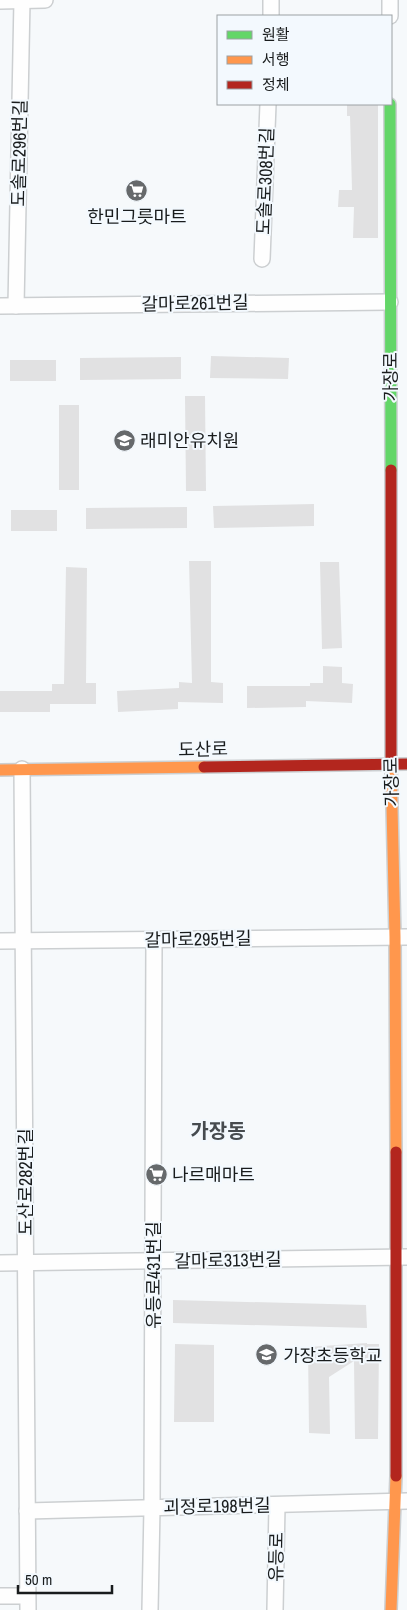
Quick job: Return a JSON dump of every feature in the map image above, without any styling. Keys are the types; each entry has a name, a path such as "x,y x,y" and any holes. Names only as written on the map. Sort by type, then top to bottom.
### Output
{"street":[{"name":"도솔로296번길","path":"16,306 22,0"},
{"path":"0,1 45,0"},
{"path":"271,15 272,0"},
{"path":"390,0 390,15"},
{"name":"도솔로308번길","path":"262,259 268,105"},
{"name":"가장로","path":"390,105 391,764 401,937 401,1501 391,1610"},
{"name":"갈마로261번길","path":"0,306 390,302"},
{"name":"도산로","path":"0,770 407,764"},
{"name":"도산로282번길","path":"0,1596 27,1603 22,769"},
{"name":"갈마로295번길","path":"0,942 401,937"},
{"name":"유등로431번길","path":"150,1610 154,940"},
{"name":"갈마로313번길","path":"0,1263 401,1257"},
{"name":"괴정로198번길","path":"27,1511 401,1501"},
{"name":"유등로","path":"275,1610 277,1504"}],"building":[{"path":"347,105 378,105 378,238 353,238 354,207 338,207 339,190 352,190 350,116 347,116"},
{"path":"211,356 289,358 288,379 210,378"},
{"path":"181,357 181,379 80,380 80,358"},
{"path":"10,360 56,360 56,381 10,381"},
{"path":"185,396 205,396 206,491 186,491"},
{"path":"59,405 79,405 79,490 59,490"},
{"path":"314,504 314,526 214,528 213,506"},
{"path":"187,507 187,528 86,529 86,508"},
{"path":"11,510 57,510 57,531 11,531"},
{"path":"189,561 211,561 211,682 223,683 223,703 178,702 178,709 118,712 117,691 179,688 179,682 192,683"},
{"path":"320,562 339,562 342,648 322,649"},
{"path":"66,567 87,568 86,683 96,683 96,704 50,704 50,712 0,712 0,691 52,691 52,684 64,684"},
{"path":"323,666 342,667 342,683 353,684 352,703 306,701 306,707 247,708 247,686 310,686 310,683 323,683"},
{"path":"173,1300 366,1305 367,1328 173,1323"},
{"path":"367,1343 379,1344 378,1439 355,1439 354,1361 329,1377 330,1434 309,1433 308,1347"},
{"path":"175,1344 214,1345 214,1422 174,1422"}],"traffic: fast":[{"path":"390,105 391,470"}],"traffic: slow":[{"path":"391,763 395,937 396,1152"},
{"path":"0,770 204,767"},
{"path":"391,1610 396,1476"}],"traffic: jam":[{"path":"391,470 391,763"},
{"path":"204,767 407,764"},
{"path":"396,1152 396,1476"}],"place":[{"name":"한민그릇마트","path":"137,191"},
{"name":"래미안유치원","path":"124,440"},
{"name":"나르매마트","path":"156,1174"},
{"name":"가장초등학교","path":"267,1355"}],"district":[{"name":"가장동","path":"218,1130"}]}
